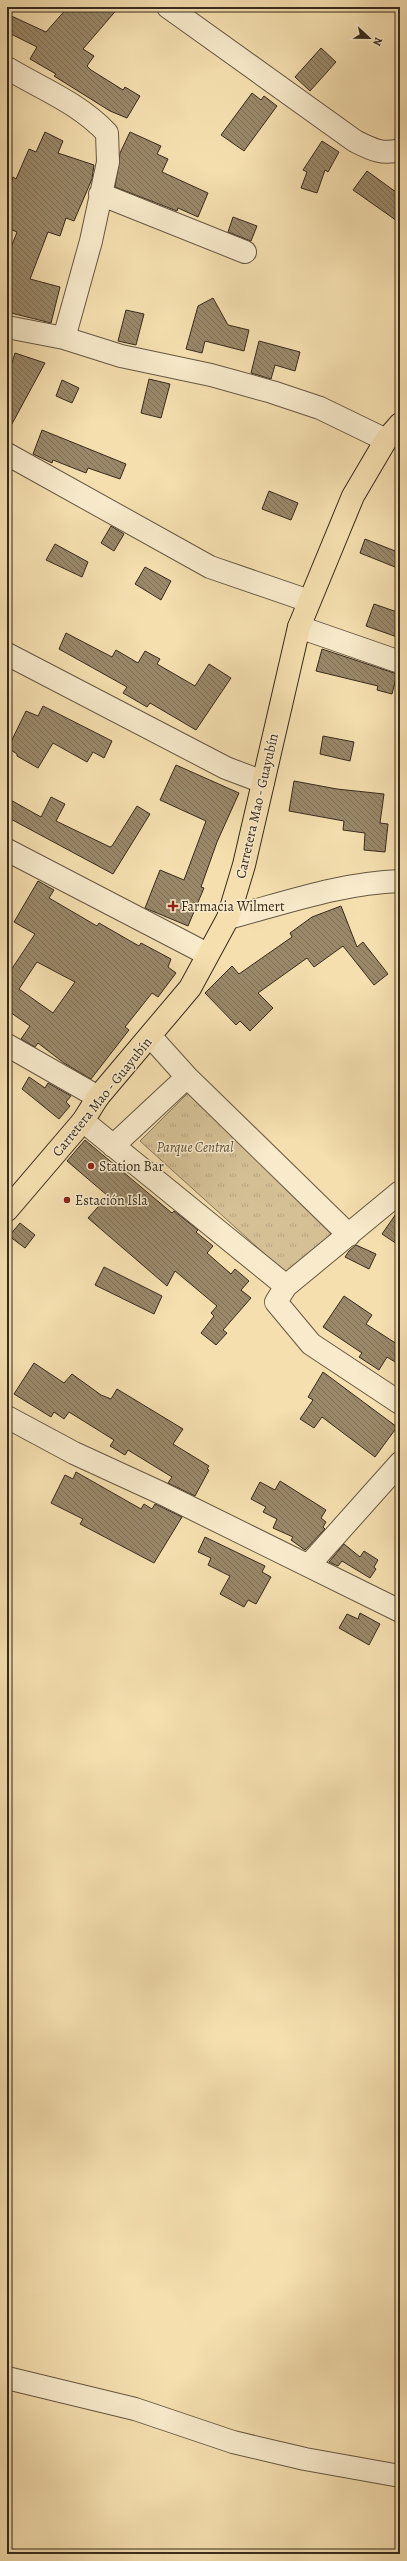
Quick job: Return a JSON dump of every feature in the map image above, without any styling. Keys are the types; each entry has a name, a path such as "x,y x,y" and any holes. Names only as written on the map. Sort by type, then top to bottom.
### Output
{"main road":[{"name":"Carretera Mao - Guayubín","path":"7,1210 84,1121 98,1097 190,988 228,918 244,865 299,627 353,496 393,432"}],"street":[{"path":"168,7 355,141 373,151 389,153 400,150"},
{"path":"9,76 67,99 94,118 108,133 108,162 91,241 64,338"},
{"path":"100,194 245,252"},
{"path":"7,327 64,338 121,356 212,375 272,392 393,432"},
{"path":"7,454 210,566 309,601"},
{"path":"299,627 400,662"},
{"path":"7,654 226,768 263,782"},
{"path":"7,850 208,954"},
{"path":"228,918 324,891 378,882 400,882"},
{"path":"151,1036 187,1077 349,1235"},
{"path":"7,1045 98,1097"},
{"path":"113,1146 187,1077"},
{"path":"84,1121 286,1286"},
{"path":"400,1192 286,1286 276,1302 311,1344 400,1403"},
{"path":"7,1417 74,1453 161,1493 400,1611"},
{"path":"309,1565 400,1463"},
{"path":"7,2378 135,2409 233,2442 305,2459 400,2476"}],"green space":[{"name":"Parque Central","path":"188,1093 333,1236 289,1276 140,1141"}],"building":[{"path":"68,7 119,7 83,49 94,56 87,66 91,70 123,90 125,87 140,96 127,118 110,111 54,76 56,74 30,59 37,47 7,32 7,14 46,32"},
{"path":"321,48 336,62 310,91 295,77"},
{"path":"252,93 261,100 264,96 277,106 244,151 221,135"},
{"path":"45,132 63,141 58,153 94,165 92,179 74,221 66,218 60,236 48,232 30,279 60,287 51,323 7,312 7,258 17,232 7,228 7,210 12,197 7,194 13,177 16,179 29,149 36,152"},
{"path":"130,132 161,146 157,154 168,159 162,172 208,193 198,217 178,208 177,211 115,187 120,153"},
{"path":"322,141 339,152 328,172 325,170 317,193 301,188 307,172 303,170"},
{"path":"367,171 400,195 400,223 353,190"},
{"path":"233,217 257,226 251,241 228,232"},
{"path":"213,298 228,325 249,330 244,351 205,341 202,353 186,349 198,306"},
{"path":"126,310 144,314 136,345 118,341"},
{"path":"259,341 300,352 295,371 275,365 271,379 251,373"},
{"path":"15,353 45,363 7,433 7,379"},
{"path":"149,379 170,384 161,418 141,413"},
{"path":"62,380 79,388 72,403 56,396"},
{"path":"42,430 126,464 120,479 88,468 86,473 53,460 52,463 33,454"},
{"path":"269,491 298,503 291,520 262,509"},
{"path":"111,526 124,534 114,551 101,543"},
{"path":"365,539 400,553 400,569 360,553"},
{"path":"55,544 88,562 82,577 46,560"},
{"path":"145,567 171,581 161,600 135,584"},
{"path":"374,604 400,613 400,638 366,626"},
{"path":"66,633 112,657 116,650 138,663 145,651 160,659 157,664 195,686 209,664 231,678 196,730 150,703 147,707 123,693 127,687 59,649"},
{"path":"322,649 397,674 392,694 377,690 378,686 316,671"},
{"path":"43,706 112,741 104,758 93,752 87,762 53,743 38,768 17,756 17,754 8,748 26,711 38,716"},
{"path":"323,736 354,742 350,761 320,754"},
{"path":"176,765 239,793 217,842 201,887 204,888 188,926 145,908 160,870 184,880 206,821 160,800"},
{"path":"294,781 337,789 384,794 380,823 388,824 385,852 364,850 365,833 343,830 344,821 289,811"},
{"path":"51,797 65,804 56,821 110,847 137,806 150,814 113,874 7,817 7,798 41,817"},
{"path":"38,881 54,890 49,898 97,926 99,923 139,946 141,943 171,959 168,967 176,973 158,997 152,993 125,1027 129,1030 91,1079 64,1063 38,1043 35,1047 21,1039 30,1026 7,1010 7,976 35,934 14,922","holes":["37,962 75,982 53,1013 19,989"]},
{"path":"341,906 357,947 363,942 388,974 374,985 343,946 314,967 307,958 258,993 273,1008 250,1031 240,1021 236,1025 205,993 232,966 239,974 292,937 290,933 312,917"},
{"path":"29,1077 45,1088 48,1083 71,1096 66,1102 70,1106 59,1119 22,1089"},
{"path":"85,1140 172,1213 174,1211 198,1230 196,1232 213,1246 207,1253 231,1274 235,1269 249,1281 241,1290 251,1298 223,1330 227,1333 216,1345 201,1333 214,1316 211,1313 217,1306 175,1271 167,1286 88,1218 108,1196 67,1161"},
{"path":"400,1208 400,1246 382,1234"},
{"path":"20,1223 35,1235 25,1248 9,1236"},
{"path":"356,1245 376,1254 369,1269 345,1257"},
{"path":"104,1267 162,1296 154,1314 95,1285"},
{"path":"344,1296 372,1315 366,1324 400,1346 400,1365 387,1357 379,1370 359,1357 362,1353 323,1327"},
{"path":"34,1363 64,1383 72,1374 101,1395 111,1399 117,1389 183,1429 173,1444 209,1466 207,1469 209,1470 195,1496 168,1483 172,1477 128,1450 125,1455 110,1446 114,1440 69,1412 64,1419 54,1412 51,1417 14,1394"},
{"path":"323,1372 397,1427 375,1457 322,1417 314,1428 300,1419 313,1400 308,1397"},
{"path":"76,1472 141,1509 144,1504 152,1509 155,1504 182,1517 154,1563 80,1524 83,1519 51,1503 65,1475 73,1479"},
{"path":"280,1481 326,1510 321,1518 326,1522 323,1527 325,1529 305,1550 291,1540 293,1537 273,1528 277,1519 263,1512 266,1507 251,1499 260,1482 275,1490"},
{"path":"205,1537 265,1566 262,1572 271,1577 256,1604 248,1600 244,1607 220,1594 230,1576 208,1565 211,1558 198,1552"},
{"path":"344,1544 360,1557 364,1551 378,1560 374,1567 376,1569 370,1578 342,1561 338,1566 329,1562"},
{"path":"360,1613 380,1624 369,1645 339,1628 347,1614 358,1619"}],"place":[{"name":"Farmacia Wilmert","path":"173,906"},
{"name":"Station Bar","path":"91,1166"},
{"name":"Estación Isla","path":"67,1200"}]}
